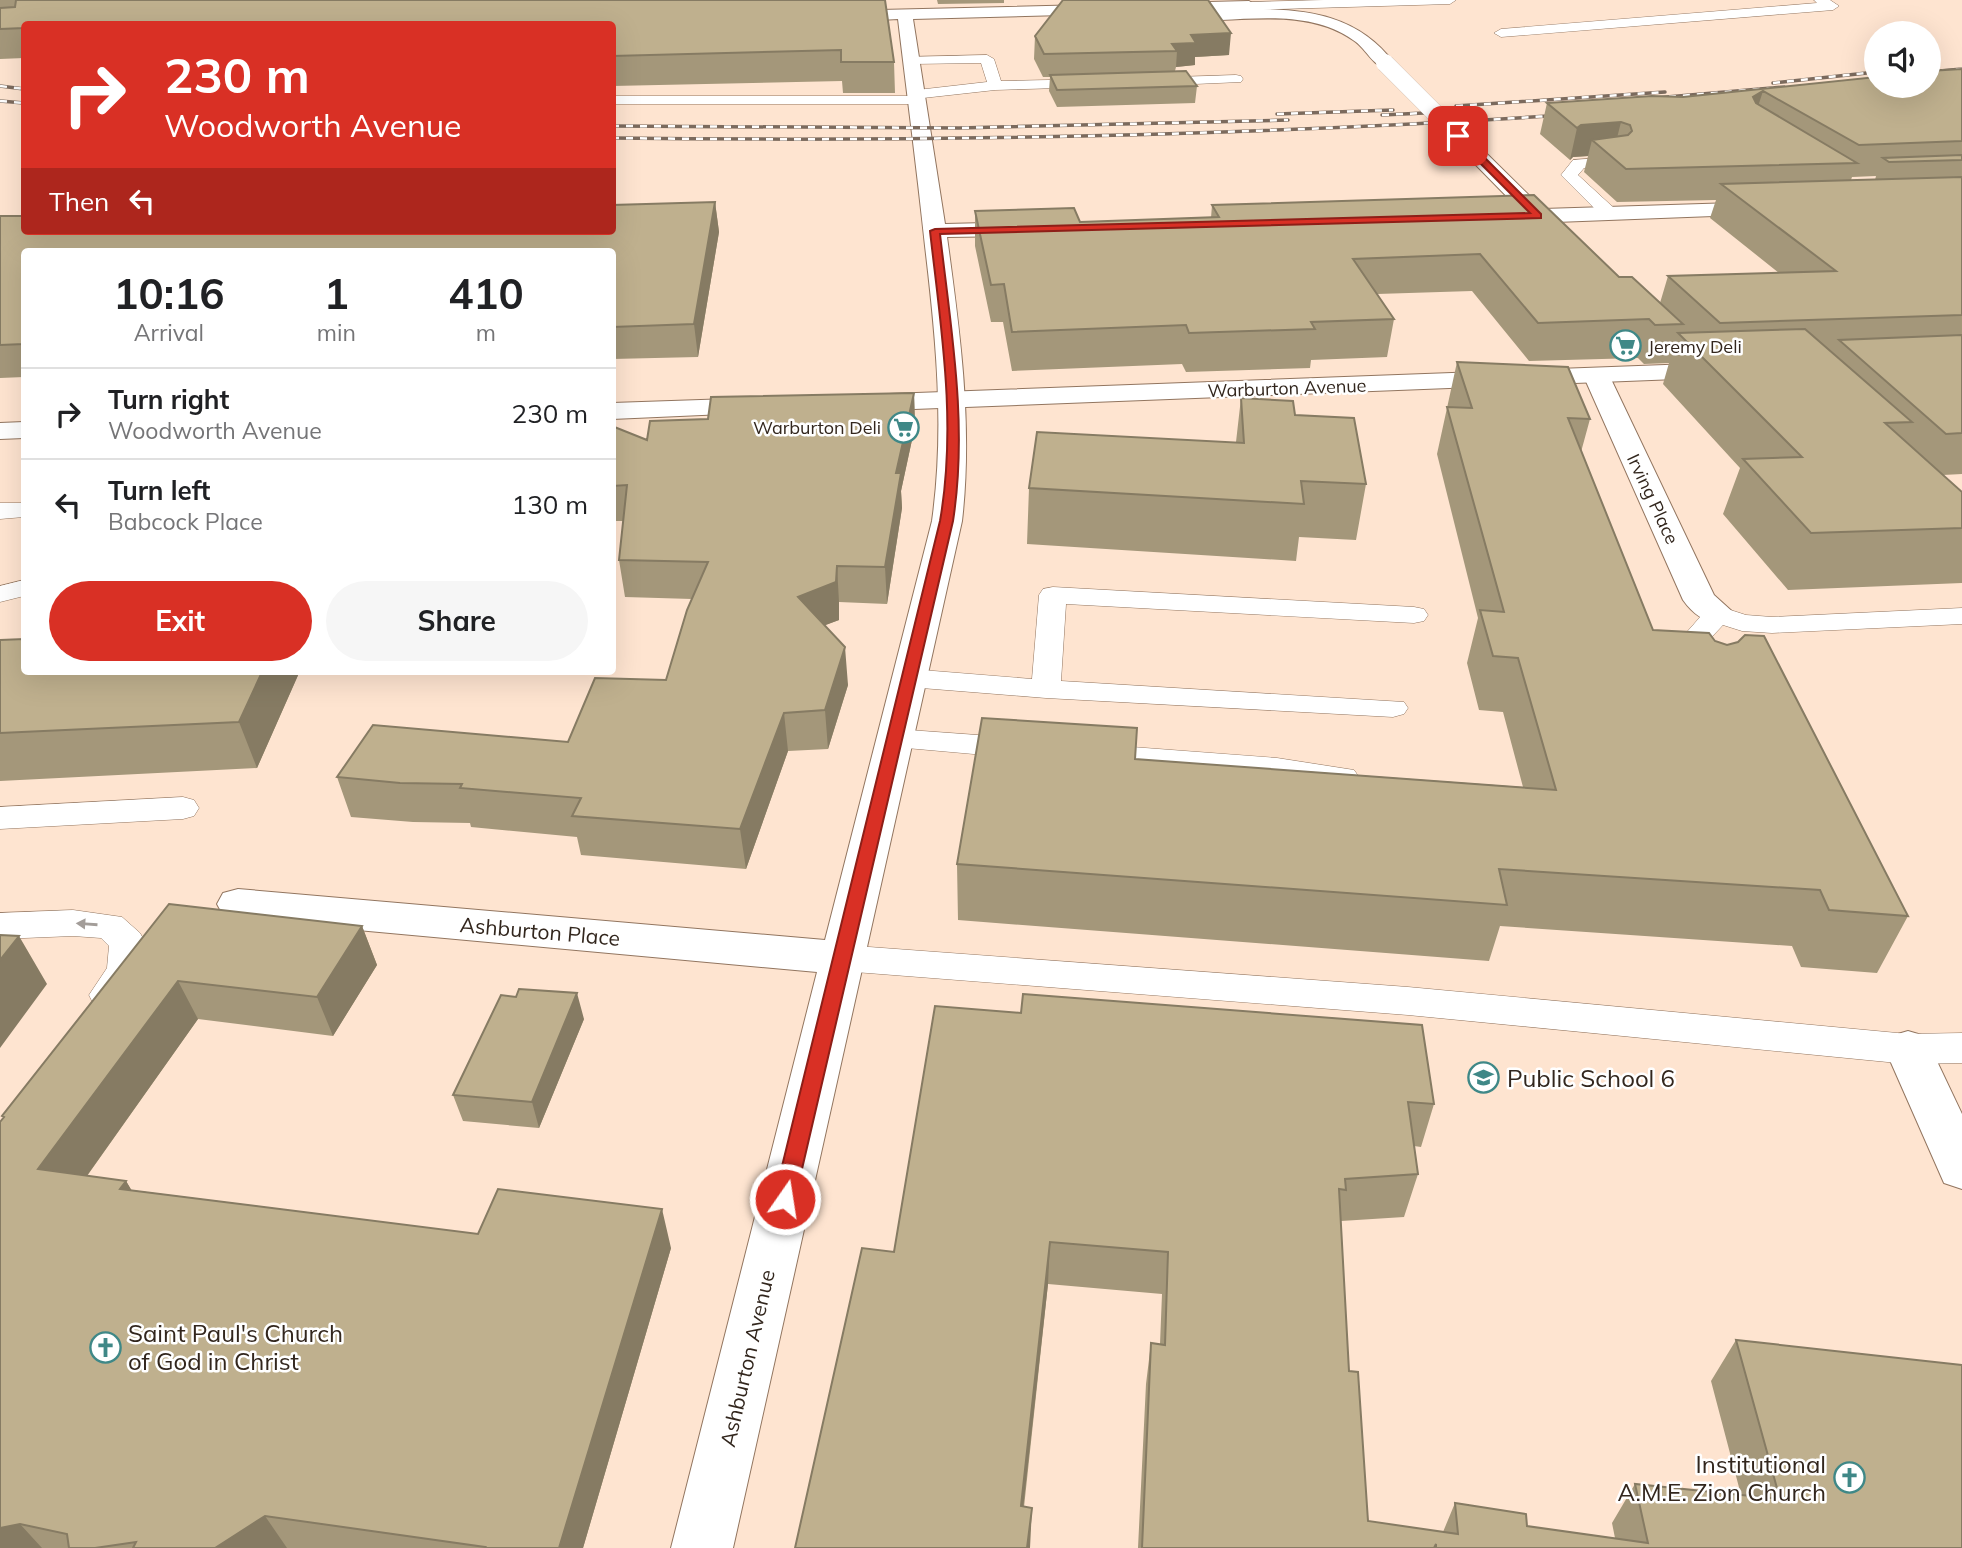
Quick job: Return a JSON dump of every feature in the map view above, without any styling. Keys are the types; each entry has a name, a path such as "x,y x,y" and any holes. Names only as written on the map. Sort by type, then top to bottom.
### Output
{"street":[{"path":"1042,28 1203,3 1253,3"},
{"path":"867,15 905,15 956,21 1132,13 1252,14 1303,17 1347,29 1360,36 1566,243"},
{"name":"Ashburton Avenue","path":"702,1548 895,739 954,478 954,400 935,231 905,15"},
{"path":"1483,217 1783,208"},
{"path":"935,231 1045,229"},
{"name":"Warburton Avenue","path":"831,404 1597,377 1689,363 1739,370"},
{"name":"Irving Place","path":"1597,377 1700,600 1718,614"},
{"path":"616,411 790,405"},
{"path":"0,431 21,430"},
{"name":"Ashburton Place","path":"238,904 842,958"},
{"path":"1909,1049 1962,1168"}],"lane":[{"path":"1253,3 1450,0"},
{"path":"1501,33 1833,6 1820,0"},
{"path":"912,60 987,59 995,86"},
{"path":"1129,83 1236,79"},
{"path":"800,100 801,82"},
{"path":"616,100 917,97 995,86 1102,83"},
{"path":"1609,213 1569,175 1580,163 1613,162"},
{"path":"0,511 21,510"},
{"path":"0,594 21,589"},
{"path":"1046,689 1053,596 1414,615"},
{"path":"1707,687 1693,641 1718,614 1742,623 1772,625 1962,617"},
{"path":"909,678 1046,689 1393,708"},
{"path":"895,739 1277,768 1343,777"},
{"path":"0,818 183,808"},
{"path":"0,926 74,923 110,926 127,943 125,971 86,1025"},
{"path":"842,958 1408,1001 1909,1049 1962,1048"}],"building":[{"path":"16,0 885,0 894,62 841,62 841,50 616,56 616,21 21,21 21,28 0,29 0,8 15,7"},
{"path":"1063,0 1208,0 1231,33 1191,35 1196,43 1172,44 1177,51 1044,54 1035,36"},
{"path":"1962,69 1962,141 1859,145 1763,91 1753,97 1756,103 1857,163 1626,169 1592,140 1628,135 1632,131 1630,125 1621,122 1581,125 1577,128 1547,103 1652,96 1683,97 1864,78 1864,98 1941,98 1941,70"},
{"path":"1186,71 1197,86 1057,90 1050,75"},
{"path":"1962,155 1962,160 1889,162 1883,158"},
{"path":"1962,177 1962,315 1720,323 1668,276 1836,271 1721,184"},
{"path":"1534,195 1619,277 1632,277 1683,324 1655,325 1649,319 1538,323 1480,254 1353,259 1394,319 1311,322 1315,329 1189,333 1186,325 1012,332 1004,284 991,285 975,211 1074,208 1080,222 1219,217 1212,205"},
{"path":"715,202 694,324 616,327 616,248 21,248 21,344 0,345 0,216 21,216 21,235 616,235 616,205"},
{"path":"1805,329 1912,422 1885,423 1962,492 1962,528 1811,533 1743,459 1802,457 1678,333"},
{"path":"1962,335 1962,433 1946,434 1839,340"},
{"path":"1457,362 1568,367 1590,419 1568,418 1653,630 1709,633 1715,641 1727,645 1738,642 1745,635 1764,636 1908,916 1829,910 1820,890 1499,869 1507,905 957,864 982,718 1137,728 1135,759 1556,790 1518,658 1493,656 1480,610 1504,612 1447,407 1472,408"},
{"path":"914,393 896,473 901,473 885,567 837,566 836,582 798,597 845,647 825,710 784,713 740,829 572,816 581,798 460,788 462,784 400,783 337,777 373,725 568,742 595,678 666,680 687,610 708,562 619,560 627,485 616,486 616,428 647,440 650,421 708,419 711,397"},
{"path":"1241,398 1293,401 1295,415 1354,418 1366,484 1301,481 1304,504 1029,488 1037,432 1244,443"},
{"path":"21,639 21,675 261,675 239,722 0,733 0,640"},
{"path":"169,904 362,926 317,997 178,981 38,1169 126,1181 120,1189 478,1234 498,1189 662,1209 559,1548 484,1548 265,1516 215,1548 133,1548 136,1542 95,1548 69,1548 67,1534 20,1524 0,1528 0,1122"},
{"path":"0,935 19,936 0,960"},
{"path":"519,989 577,993 532,1102 453,1095 501,995 516,997"},
{"path":"1023,994 1422,1025 1434,1104 1408,1102 1418,1174 1345,1179 1346,1190 1339,1189 1349,1371 1358,1372 1368,1521 1458,1534 1455,1503 1526,1514 1527,1526 1648,1543 1635,1484 1780,1499 1736,1340 1962,1365 1962,1548 1436,1548 1436,1544 1434,1548 1142,1548 1151,1343 1165,1345 1168,1252 1050,1242 1021,1506 1032,1508 1027,1548 795,1548 862,1248 894,1252 935,1006 1021,1013"}],"railway":[{"path":"1941,71 1962,69"},
{"path":"1773,83 1864,73"},
{"path":"0,86 21,89"},
{"path":"1655,98 1784,87"},
{"path":"1456,106 1665,92"},
{"path":"0,101 21,103"},
{"path":"1277,114 1393,110"},
{"path":"1382,115 1466,111"},
{"path":"616,138 1088,136 1326,128 1564,115"},
{"path":"616,126 959,128 1288,120"}],"place":[{"name":"Jeremy Deli","path":"1625,346"},
{"name":"Warburton Deli","path":"904,427"},
{"name":"Public School 6","path":"1484,1078"},
{"name":"Saint Paul's Church of God in Christ","path":"105,1347"},
{"name":"Institutional A.M.E. Zion Church","path":"1849,1478"}],"route":[{"path":"785,1199 947,521 954,478 954,400 935,231 1538,216 1458,136"}]}
